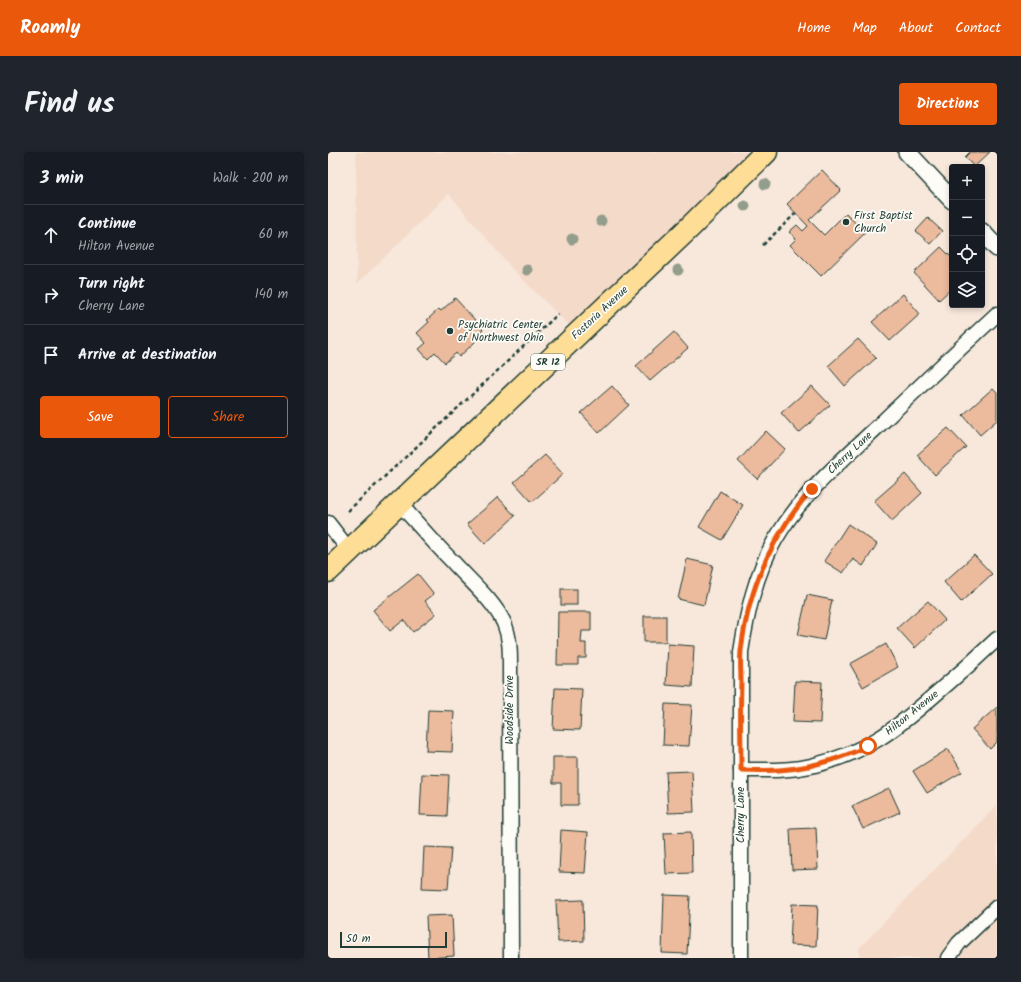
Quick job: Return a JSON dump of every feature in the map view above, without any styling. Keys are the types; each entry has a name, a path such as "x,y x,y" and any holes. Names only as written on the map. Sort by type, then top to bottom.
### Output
{"main road":[{"name":"Fostoria Avenue","path":"335,560 399,503 680,238 766,152"}],"street":[{"path":"907,152 949,197"},
{"path":"985,235 997,248"},
{"name":"Cherry Lane","path":"742,958 741,652 750,600 757,579 775,540 786,522 812,489 997,314"},
{"name":"Woodside Drive","path":"399,503 491,604 503,622 510,644 510,958"},
{"path":"328,523 335,560"},
{"name":"Hilton Avenue","path":"741,770 778,770 809,766 850,754 868,746 904,722 976,659 997,638"},
{"path":"948,958 959,943 997,906"}],"path":[{"path":"763,245 796,213"},
{"path":"348,511 558,314"}],"shaded area":[{"path":"356,152 770,152 578,334 513,270 449,194 357,284"},
{"path":"997,805 997,958 859,958 859,948"}],"building":[{"path":"970,152 990,152 977,164 971,164 965,157"},
{"name":"First Baptist Church","path":"822,170 841,190 809,220 824,235 846,213 865,233 821,276 790,245 796,239 789,232 797,225 803,231 808,226 787,204"},
{"path":"928,218 942,231 930,244 916,231"},
{"path":"941,247 949,255 949,291 939,300 914,273"},
{"path":"903,294 920,314 890,341 872,322"},
{"name":"Psychiatric Center of Northwest Ohio","path":"455,298 483,329 472,339 475,342 459,357 456,353 445,363 435,352 428,359 419,349 426,343 417,333 429,322 427,320 439,309 441,311"},
{"path":"674,332 688,348 650,381 636,366"},
{"path":"858,339 876,358 845,386 828,366"},
{"path":"612,386 629,405 599,433 581,413"},
{"path":"812,386 830,405 799,433 781,413"},
{"path":"993,388 997,392 997,420 980,435 963,415"},
{"path":"948,428 966,447 935,475 917,455"},
{"path":"766,431 785,449 757,479 738,461"},
{"path":"545,455 563,474 532,502 514,482"},
{"path":"905,474 922,493 892,521 874,501"},
{"path":"720,491 743,505 722,540 699,527"},
{"path":"498,497 515,516 485,544 467,524"},
{"path":"848,524 877,544 863,566 853,559 843,573 824,561"},
{"path":"974,555 992,574 961,602 944,582"},
{"path":"687,559 713,565 704,605 678,599"},
{"path":"418,574 434,594 425,601 436,614 413,632 404,620 390,631 373,610"},
{"path":"561,589 577,589 577,605 561,605"},
{"path":"807,595 832,600 824,640 798,635"},
{"path":"928,601 945,620 915,648 897,628"},
{"path":"558,612 591,612 591,631 582,631 581,643 586,643 586,658 578,658 578,665 557,665"},
{"path":"644,616 666,616 666,642 644,642"},
{"path":"668,644 694,646 692,687 666,685"},
{"path":"886,644 898,667 863,687 850,664"},
{"path":"795,681 822,682 820,723 793,722"},
{"path":"555,688 582,689 580,730 553,729"},
{"path":"665,704 692,705 689,746 663,745"},
{"path":"997,707 997,742 990,749 972,729"},
{"path":"428,710 454,711 452,752 426,751"},
{"path":"948,749 962,772 927,793 913,771"},
{"path":"553,757 578,757 578,805 561,805 561,783 553,783"},
{"path":"692,771 694,812 668,813 666,772"},
{"path":"422,774 449,775 447,816 420,815"},
{"path":"889,788 900,812 863,829 852,806"},
{"path":"816,828 818,869 792,870 790,829"},
{"path":"561,830 588,832 585,873 559,872"},
{"path":"691,832 692,873 666,874 664,833"},
{"path":"424,847 451,848 448,889 422,888"},
{"path":"664,895 690,896 687,954 662,953"},
{"path":"583,900 584,941 558,942 556,901"},
{"path":"792,904 818,905 816,946 790,945"},
{"path":"452,915 454,956 428,958 426,916"}],"place":[{"name":"First Baptist Church","path":"846,222"},
{"name":"Psychiatric Center of Northwest Ohio","path":"450,331"}],"route":[{"path":"812,489 786,522 775,540 757,579 750,600 741,652 741,770 778,770 809,766 830,761 868,746"}]}
